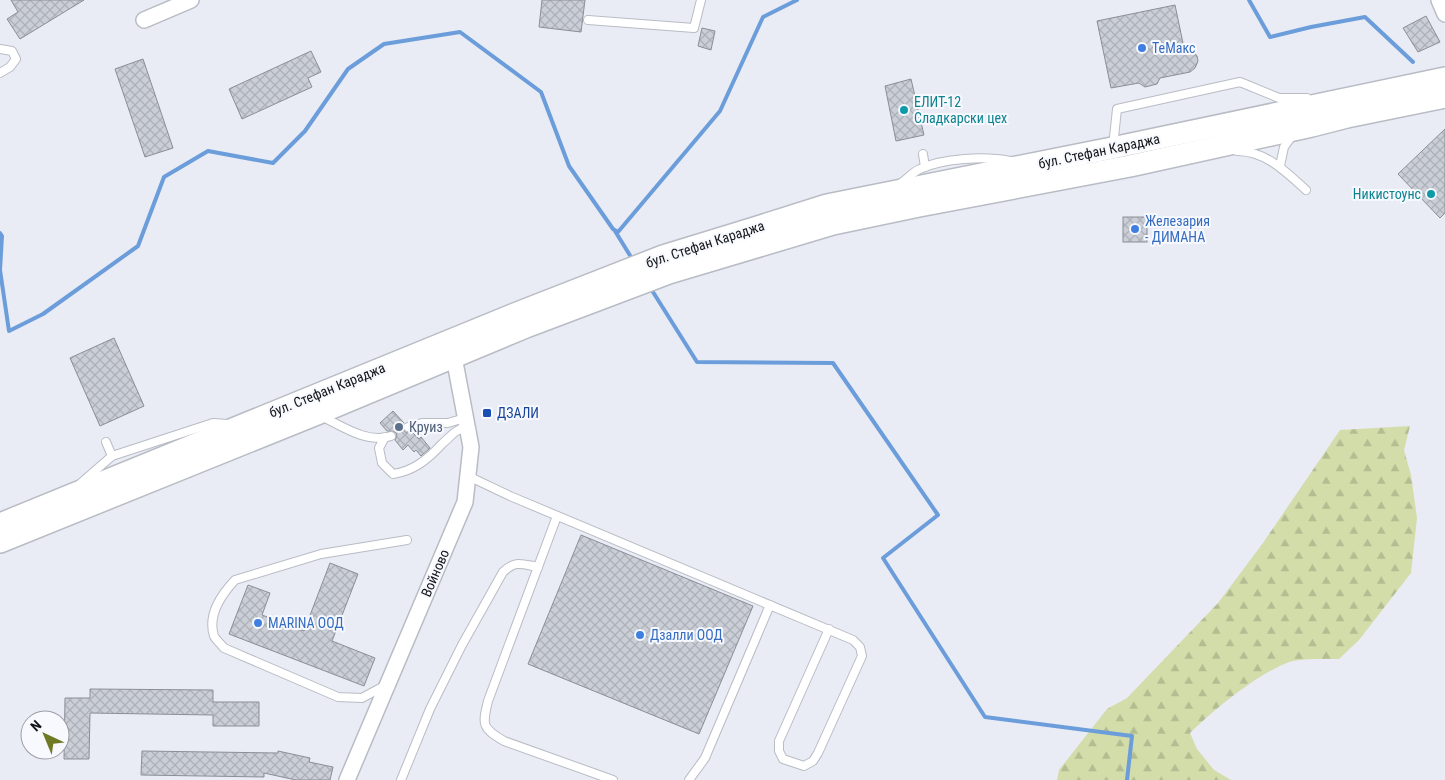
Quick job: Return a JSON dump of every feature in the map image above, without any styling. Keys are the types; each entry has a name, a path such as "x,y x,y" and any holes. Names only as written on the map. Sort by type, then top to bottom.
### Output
{"main road":[{"name":"бул. Стефан Караджа","path":"0,542 317,414 449,350 663,256 827,205 1112,148 1341,98 1445,78"},
{"name":"бул. Стефан Караджа","path":"0,524 240,426 449,350 526,327 669,273 833,224 1130,166 1445,97"}],"street":[{"path":"144,20 191,0"},
{"path":"1439,0 1445,13"},
{"name":"Войново","path":"348,780 465,502 471,447 449,350"}],"lane":[{"path":"588,20 694,28 700,0"},
{"path":"0,49 12,51 16,59 10,67 0,74"},
{"path":"1112,148 1117,109 1230,84 1240,82 1279,98 1341,98"},
{"path":"1280,166 1284,147 1290,138 1312,126"},
{"path":"1185,153 1253,152 1280,166 1306,190"},
{"path":"923,154 925,167"},
{"path":"882,194 908,179 918,170 952,160 998,158 1029,165"},
{"path":"317,414 362,435 373,438 388,436 379,448 382,463 393,474 407,472 424,461 466,422"},
{"path":"66,498 112,456 213,422 240,426"},
{"path":"408,428 422,423 466,422"},
{"path":"106,442 112,456"},
{"path":"468,476 510,496 853,640 860,647 862,656 818,753 813,761 804,766 783,759 779,751 779,741 829,630"},
{"path":"557,516 488,701 484,718 489,732 504,741 613,780"},
{"path":"388,684 362,698 338,697 224,648 214,637 214,609 235,580 321,554 407,540"},
{"path":"400,780 430,709 502,572 518,563 538,567"},
{"path":"689,780 705,758 770,605"}],"green space":[{"path":"1410,426 1404,450 1411,475 1417,518 1411,573 1359,640 1339,659 1300,660 1289,662 1276,668 1237,693 1190,733 1197,749 1214,770 1231,780 1057,780 1059,770 1107,709 1127,698 1218,603 1263,543 1340,430"}],"building":[{"path":"11,0 84,0 20,39 7,19 18,12"},
{"path":"542,0 585,0 581,32 539,27"},
{"path":"1175,5 1184,48 1192,50 1197,56 1198,61 1195,68 1190,72 1160,78 1157,84 1145,87 1139,83 1111,88 1097,21"},
{"path":"1426,16 1440,42 1418,52 1403,28"},
{"path":"702,28 715,31 711,50 698,46"},
{"path":"311,51 321,72 308,78 312,87 242,119 229,89"},
{"path":"143,59 173,148 145,157 115,69"},
{"name":"ЕЛИТ-12 Сладкарски цех","path":"911,79 924,135 896,141 885,86"},
{"name":"Никистоунс","path":"1445,129 1445,213 1440,218 1398,174"},
{"name":"Железария - ДИМАНА","path":"1123,217 1147,217 1147,242 1123,242"},
{"path":"114,338 144,406 100,426 70,358"},
{"path":"393,411 404,423 402,426 404,431 407,433 412,432 419,439 421,437 430,448 421,456 408,445 403,450 395,440 397,435 395,432 387,431 380,423"},
{"name":"Дзалли ООД","path":"581,535 753,606 699,734 528,664"},
{"name":"MARINA ООД","path":"330,563 358,574 332,641 375,658 364,686 229,634 248,585 270,593 262,615 304,631"},
{"path":"90,689 213,690 213,702 259,702 259,726 213,726 213,715 90,713 89,759 70,759 70,710 65,710 65,698 90,698"},
{"path":"142,751 278,753 278,751 310,758 309,762 333,767 330,780 296,780 264,773 264,777 141,775"}],"waterway":[{"path":"0,233 2,236 0,270 9,331 43,314 138,246 164,177 208,151 273,163 305,131 348,69 384,44 460,32 541,92 569,166 613,229 618,232 720,111 763,17 797,0"},
{"path":"1249,0 1270,37 1365,17 1413,62"},
{"path":"615,231 631,257"},
{"path":"653,292 697,362 833,363 938,515 883,558 985,717 1132,736 1127,780"}],"place":[{"name":"ТеМакс","path":"1142,48"},
{"name":"ЕЛИТ-12 Сладкарски цех","path":"904,110"},
{"name":"Никистоунс","path":"1431,194"},
{"name":"Железария - ДИМАНА","path":"1135,229"},
{"name":"ДЗАЛИ","path":"487,413"},
{"name":"Круиз","path":"399,427"},
{"name":"MARINA ООД","path":"258,623"},
{"name":"Дзалли ООД","path":"640,635"}]}
